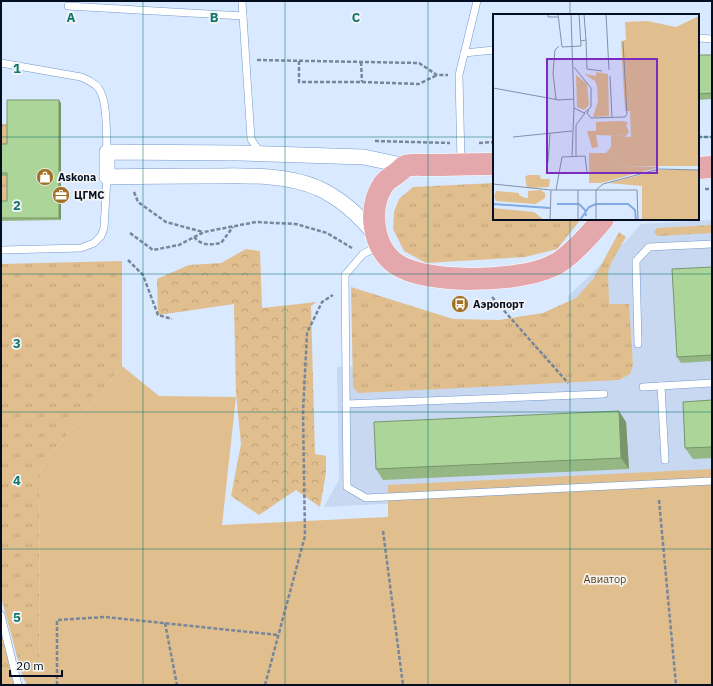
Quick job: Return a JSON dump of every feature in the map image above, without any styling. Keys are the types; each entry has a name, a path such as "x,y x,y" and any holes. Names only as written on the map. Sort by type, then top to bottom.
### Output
{"main road":[{"path":"493,164 406,166 384,184 376,200 371,247 383,250 395,264 412,272 434,277 448,278 468,279 500,277 533,272 553,266 576,249 602,220"},
{"path":"699,168 712,167"}],"street":[{"path":"371,247 356,212 318,188 297,181 262,176 107,177 107,152 364,157 406,166"}],"lane":[{"path":"242,1 251,139 261,154"},
{"path":"461,164 459,75 477,1"},
{"path":"68,6 243,16"},
{"path":"699,38 712,39"},
{"path":"464,54 493,50"},
{"path":"1,63 81,77 91,81 99,89 104,102 107,152"},
{"path":"3,250 81,248 94,243 101,236 104,228 107,177"},
{"path":"638,344 636,261 649,247 712,244"},
{"path":"371,247 345,275 347,487 366,498 712,480"},
{"path":"643,387 712,383"},
{"path":"661,386 665,460"},
{"path":"346,404 604,394"},
{"path":"1,615 18,685"}],"path":[{"path":"246,60 419,63 437,75"},
{"path":"299,61 299,82 419,84 437,75 459,75"},
{"path":"361,62 362,82"},
{"path":"699,137 712,137"},
{"path":"126,177 138,202 166,222 204,232"},
{"path":"130,233 152,250 179,245 204,232 233,226 256,222 296,224 371,247"},
{"path":"194,237 199,242 210,245 221,243 233,226"},
{"path":"128,260 143,275 158,315 172,319"},
{"path":"265,685 305,536 303,412 307,332 322,302 345,288"},
{"path":"490,295 579,395"},
{"path":"659,500 676,685"},
{"path":"383,531 403,685"},
{"path":"57,685 57,620 105,617 278,635"},
{"path":"165,623 176,685"}],"shaded area":[{"path":"712,220 712,487 324,507 339,480 337,367 571,360 568,296 627,240 641,224"}],"green space":[{"path":"1,124 9,124 9,147 1,147"},
{"path":"1,176 9,176 9,203 1,204"},
{"path":"493,183 493,220 580,220 557,249 525,257 426,263 404,251 393,229 394,212 399,199 413,187"},
{"path":"712,225 712,233 657,236 654,232 657,228"},
{"path":"619,232 626,237 608,271 609,304 629,304 633,365 630,374 619,380 358,393 353,387 351,287 453,319 499,320 543,313 576,298 594,278"},
{"path":"246,249 260,251 262,308 317,302 311,306 315,454 326,456 326,473 320,507 296,490 259,515 231,496 241,444 236,393 234,304 158,315 157,279 189,265 221,263"},
{"path":"122,261 122,366 48,458 40,472 39,685 27,685 22,675 1,597 1,264"},
{"name":"Авиатор","path":"122,366 159,396 236,397 222,525 388,517 388,485 712,469 712,685 39,685 40,472 48,458"},
{"path":"1,632 15,685 1,685"}],"building":[{"path":"699,55 712,55 712,93 699,94"},
{"path":"7,100 59,100 59,218 1,218 1,201 7,201 7,173 1,173 1,144 7,144"},
{"path":"712,267 712,355 677,357 672,269"},
{"path":"712,400 712,447 685,448 683,402"},
{"path":"619,411 621,458 376,469 374,422"}],"place":[{"name":"Askona","path":"45,177"},
{"name":"ЦГМС","path":"61,195"},
{"name":"Аэропорт","path":"460,304"}]}
